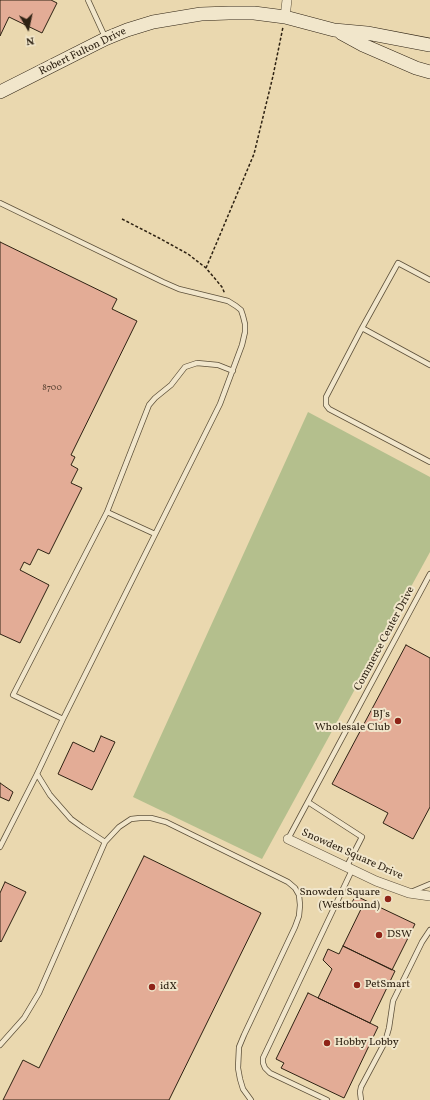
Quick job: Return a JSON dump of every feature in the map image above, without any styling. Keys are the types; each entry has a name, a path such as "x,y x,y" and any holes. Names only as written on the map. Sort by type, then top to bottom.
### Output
{"street":[{"path":"285,17 288,0"},
{"name":"Robert Fulton Drive","path":"0,92 105,39 127,30 153,22 200,14 254,13 285,17 334,30 367,33 430,45"},
{"name":"Robert Fulton Drive","path":"334,30 363,45 416,68 430,72"},
{"name":"Snowden Square Drive","path":"288,839 349,869 394,888 409,893 430,896"}],"lane":[{"path":"88,0 105,39"},
{"path":"0,203 163,282 192,293 228,301 240,310 246,332 220,404 0,847"},
{"path":"430,280 398,263 326,397 326,405 329,409 430,462"},
{"path":"362,328 430,365"},
{"path":"63,719 13,695 107,512 150,405 155,398 171,385 184,367 197,363 218,364 233,371"},
{"path":"107,512 155,534"},
{"name":"Commerce Center Drive","path":"288,839 430,574"},
{"path":"37,774 50,795 71,819 82,828 105,842"},
{"path":"308,802 362,837 263,1063 270,1073 327,1100"},
{"path":"0,1045 24,1018 39,993 105,842 119,827 131,819 145,818 162,821 288,882 295,888 298,896 300,905 299,916 295,927 239,1047 238,1063 242,1089 251,1100"},
{"path":"409,893 430,884"},
{"path":"361,1100 361,1087 385,1042 389,1028 393,1001 422,942 430,930"}],"path":[{"path":"206,268 254,154 273,76 285,17"},
{"path":"122,219 188,254 206,268 222,287 228,301"}],"green space":[{"path":"308,412 430,477 430,552 262,859 133,797"}],"building":[{"path":"0,0 51,0 57,3 42,33 9,17 0,36"},
{"path":"0,242 117,299 112,309 137,321 71,455 75,457 71,465 78,469 71,483 82,488 49,554 38,549 30,565 24,562 20,570 49,585 20,643 0,634"},
{"name":"BJ's Wholesale Club","path":"406,645 430,658 430,807 413,839 383,823 388,813 332,784"},
{"path":"101,736 115,742 92,790 58,774 73,742 94,752"},
{"path":"0,783 13,792 9,801 0,797"},
{"name":"idX","path":"144,856 261,913 169,1100 3,1100 23,1060 39,1068"},
{"path":"5,882 26,892 1,942 0,893"},
{"name":"DSW","path":"356,896 415,924 392,970 343,946 362,907 352,902"},
{"name":"PetSmart","path":"343,946 395,971 370,1023 318,998 332,969 323,960 328,949 339,954"},
{"name":"Hobby Lobby","path":"308,993 378,1027 344,1098 281,1068 284,1063 276,1059"}],"place":[{"name":"BJ's Wholesale Club","path":"398,721"},
{"name":"Snowden Square (Westbound)","path":"388,899"},
{"name":"DSW","path":"379,935"},
{"name":"PetSmart","path":"357,985"},
{"name":"idX","path":"152,987"},
{"name":"Hobby Lobby","path":"327,1043"}]}
